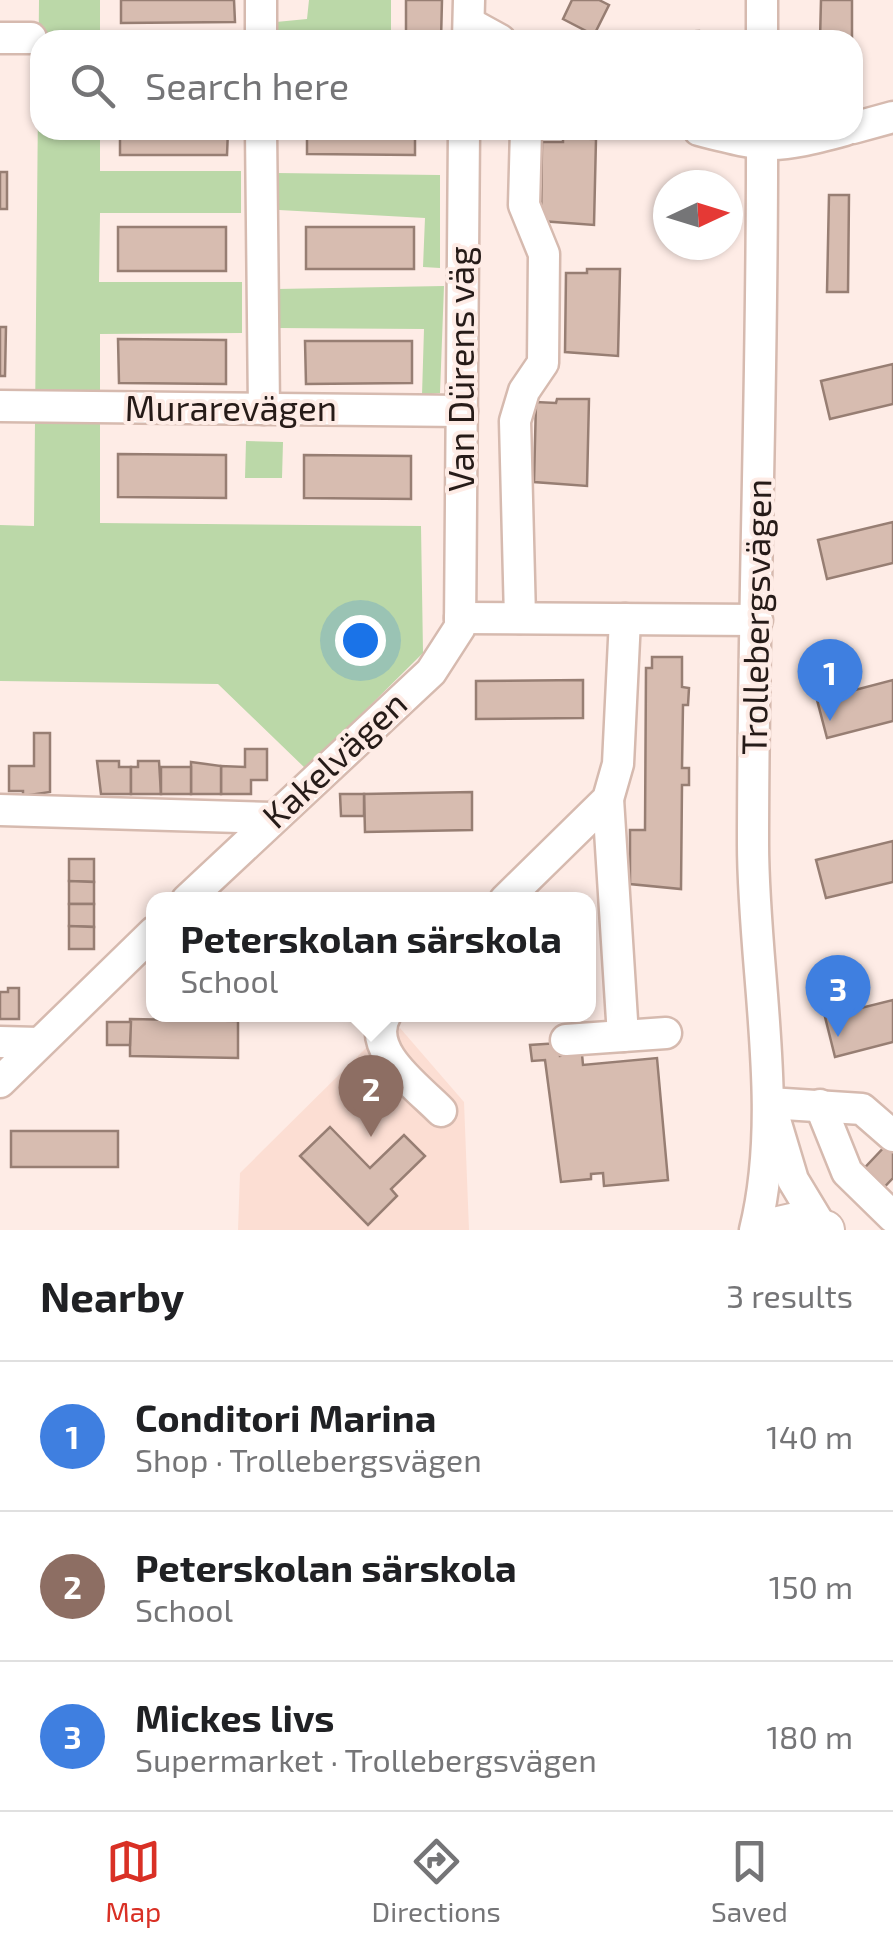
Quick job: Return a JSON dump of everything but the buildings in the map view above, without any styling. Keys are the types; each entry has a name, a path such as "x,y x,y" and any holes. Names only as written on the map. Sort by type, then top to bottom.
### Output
{"main road":[{"path":"758,1230 796,1222 824,1229"}],"street":[{"path":"261,30 262,0"},
{"path":"762,0 762,30"},
{"path":"863,125 893,117"},
{"path":"262,140 264,409"},
{"name":"Van Dürens väg","path":"460,612 464,140"},
{"path":"520,618 514,421 524,391 543,363 544,339 544,254 524,205 526,140"},
{"name":"Trollebergsvägen","path":"758,1230 769,1103 754,894 762,140"},
{"path":"767,140 783,147 809,140"},
{"name":"Murarevägen","path":"0,406 462,411"},
{"path":"460,612 520,618 757,620"},
{"name":"Kakelvägen","path":"194,892 431,672 456,638 460,612"},
{"path":"623,1036 608,799 618,764 625,619"},
{"path":"513,892 608,799"},
{"path":"0,810 272,818"},
{"path":"190,813 228,860"},
{"path":"0,1082 146,940"},
{"path":"383,1022 379,1034 384,1051 441,1111"},
{"path":"566,1040 666,1033"},
{"path":"0,1042 39,1043"},
{"path":"769,1103 862,1108 893,1136"},
{"name":"Trollebergsvägen","path":"769,1103 794,1180 824,1229"},
{"path":"820,1105 847,1172 893,1216"}],"shaded area":[{"path":"400,1028 464,1102 469,1230 238,1230 240,1173 366,1048"}],"green space":[{"path":"39,0 100,0 100,30 39,30"},
{"path":"309,0 391,0 391,30 276,30 276,22 307,19"},
{"path":"38,140 100,140 100,171 241,171 241,213 100,213 99,282 242,282 242,333 100,334 100,523 421,526 423,653 306,769 218,684 0,681 0,525 34,526"},
{"path":"276,173 440,175 440,268 423,267 425,218 279,210"},
{"path":"444,286 440,393 422,395 424,329 277,328 277,289"},
{"path":"246,441 283,442 282,478 245,478"}],"place":[{"name":"Conditori Marina","path":"830,721"},
{"name":"Mickes livs","path":"838,1037"},
{"name":"Peterskolan särskola","path":"371,1137"}]}
